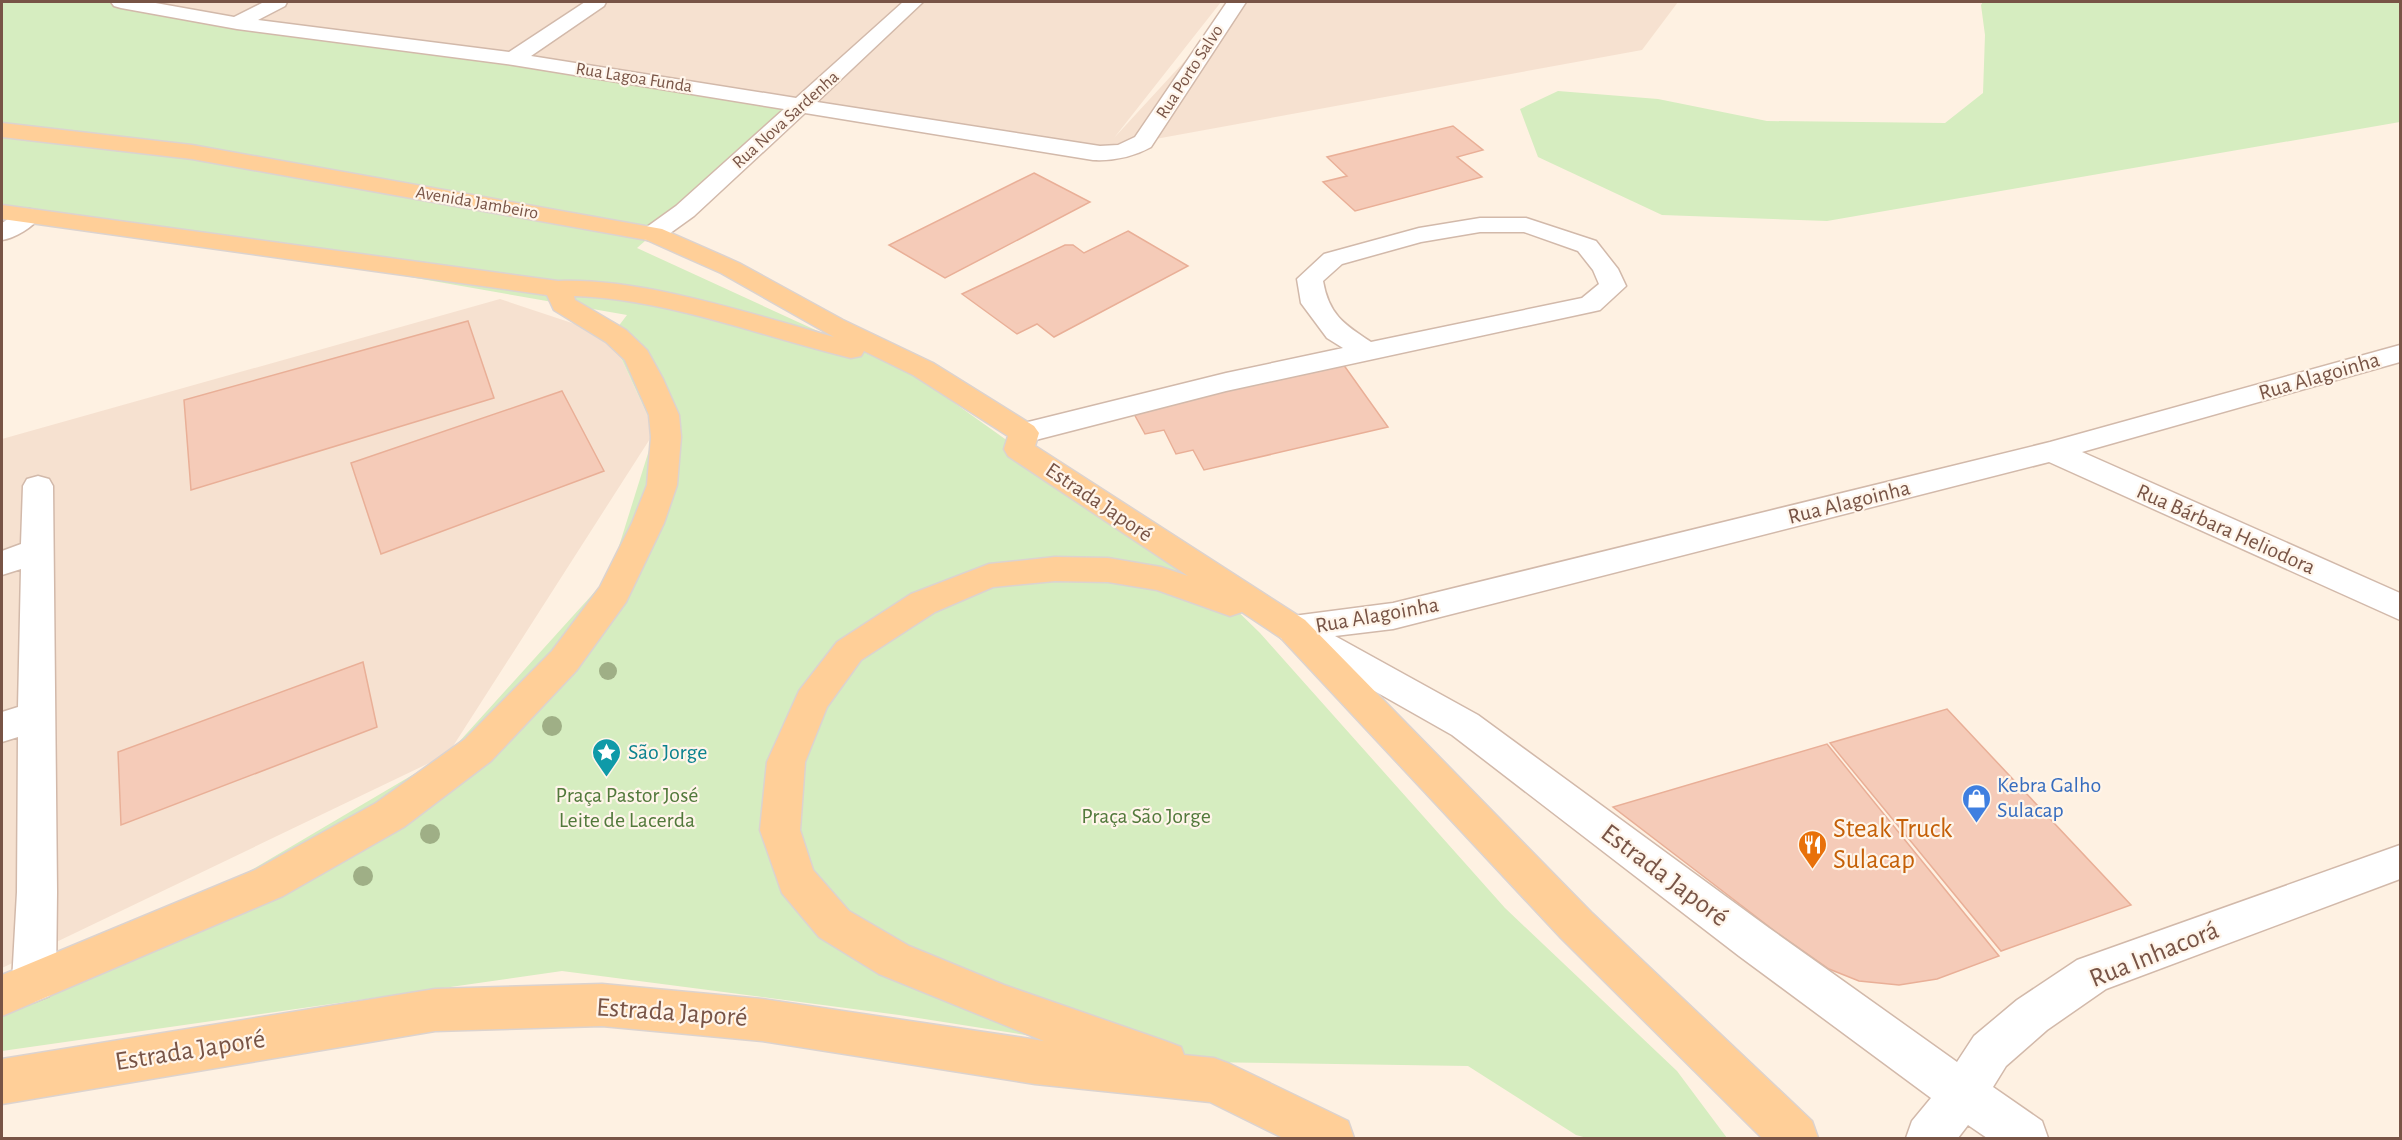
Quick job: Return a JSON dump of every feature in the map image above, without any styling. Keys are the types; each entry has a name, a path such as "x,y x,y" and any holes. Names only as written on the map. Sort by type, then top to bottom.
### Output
{"main road":[{"name":"Avenida Jambeiro","path":"2,130 192,152 653,234 730,268 833,326 923,369"},
{"path":"2,212 558,288 581,287 614,290 923,369 1023,433"},
{"path":"18,989 268,883 390,815 478,750 564,661 614,592 648,523 662,485 666,437 663,415 637,356 616,336 562,304 558,288"},
{"name":"Estrada Japoré","path":"1023,433 1019,449 1293,630 1576,925 1795,1138"},
{"path":"1215,1080 990,1000 894,960 834,924 796,880 780,830 786,762 812,701 849,651 923,603 989,576 1076,569 1108,570 1161,579 1293,630"},
{"name":"Estrada Japoré","path":"2,1082 435,1010 602,1005 762,1020 1035,1062 1215,1080 1332,1137"}],"street":[{"name":"Rua Lagoa Funda","path":"121,2 237,23 513,58 1093,153 1115,154 1128,151 1143,142"},
{"path":"237,23 278,2"},
{"path":"513,58 597,2"},
{"name":"Rua Nova Sardenha","path":"653,234 685,211 915,2"},
{"name":"Rua Porto Salvo","path":"1143,142 1236,2"},
{"path":"2,233 29,216"},
{"path":"1023,433 1226,382 1592,304 1613,286 1605,269 1587,246 1527,225 1480,225 1419,236 1333,259 1310,279 1314,303 1337,332 1366,352"},
{"name":"Rua Alagoinha","path":"1293,630 1393,616 2052,451 2400,353"},
{"name":"Rua Bárbara Heliodora","path":"2052,451 2400,607"},
{"path":"18,989 37,892 19,721 37,551 38,486"},
{"path":"2,563 37,551"},
{"name":"Estrada Japoré","path":"1293,630 1465,725 1754,942 2025,1138"},
{"name":"Rua Inhacorá","path":"1929,1138 1963,1094 1990,1051 2032,1015 2092,974 2400,862"}],"shaded area":[{"path":"108,2 1221,2 1114,138 1239,2 1678,2 1642,50 1106,148 237,23"},
{"path":"500,299 611,336 655,431 448,754 2,968 2,439"}],"green space":[{"path":"2,2 108,2 237,23 801,103 637,248 918,377 1019,449 1181,556 1260,633 1505,908 1677,1071 1727,1138 1587,1138 1576,1135 1468,1066 1196,1062 899,1015 562,971 2,1051 2,1017 448,754 610,575 655,431 611,336 627,315 33,211 2,208"},
{"path":"1983,2 2400,2 2400,122 1827,221 1662,215 1538,157 1520,109 1558,91 1658,99 1767,121 1945,123 1983,93 1985,35 1981,5"}],"building":[{"path":"1453,126 1483,150 1457,157 1482,177 1355,211 1323,182 1347,176 1327,157"},
{"path":"1034,173 1090,202 945,278 889,245"},
{"path":"1128,231 1188,266 1054,337 1037,324 1017,334 962,294 1065,245 1073,245 1084,253"},
{"path":"468,321 494,398 191,490 184,400"},
{"path":"1343,364 1388,427 1204,470 1193,450 1176,454 1164,430 1145,434 1133,412"},
{"path":"562,391 604,471 381,554 351,463"},
{"path":"363,662 377,727 121,825 118,752"},
{"name":"Kebra Galho Sulacap","path":"1947,709 2131,905 2001,951 1830,743"},
{"name":"Steak Truck Sulacap","path":"1827,744 1999,956 1937,979 1899,985 1859,981 1829,969 1776,932 1613,807"}],"place":[{"name":"São Jorge","path":"607,778"},
{"name":"Kebra Galho Sulacap","path":"1976,824"},
{"name":"Steak Truck Sulacap","path":"1812,870"}],"park label":[{"name":"Praça Pastor José Leite de Lacerda","path":"627,808"},
{"name":"Praça São Jorge","path":"1146,816"}]}
